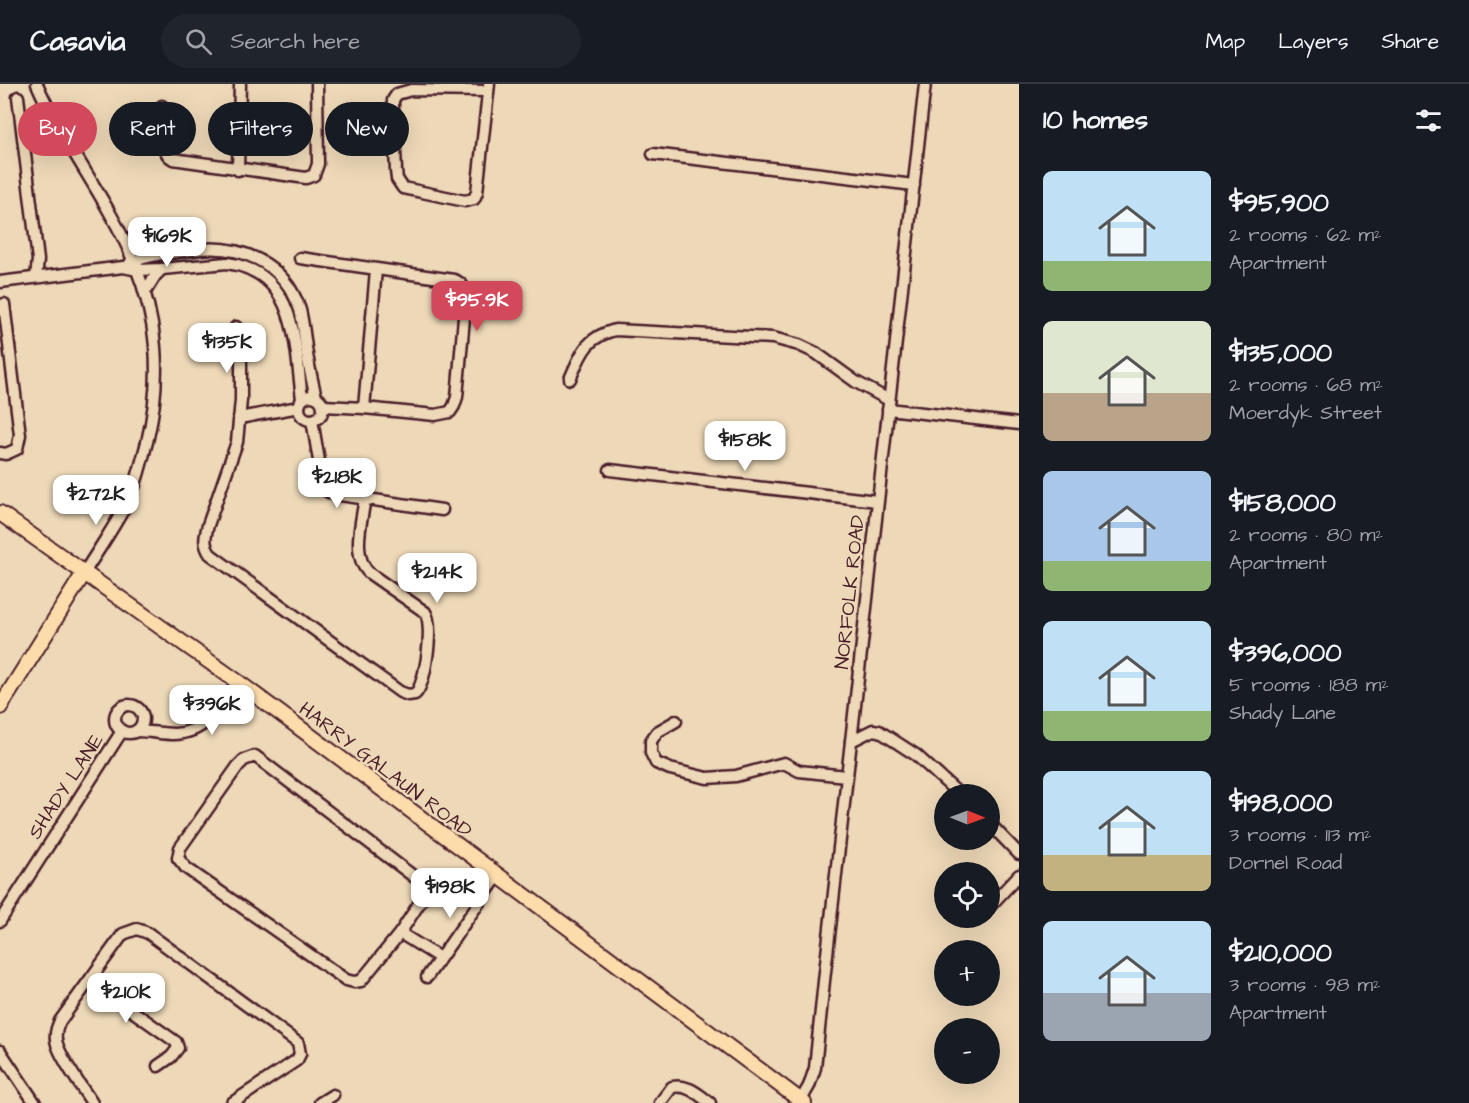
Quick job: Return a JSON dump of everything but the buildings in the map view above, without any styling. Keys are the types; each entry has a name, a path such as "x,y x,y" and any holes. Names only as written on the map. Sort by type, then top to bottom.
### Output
{"main road":[{"name":"HARRY GALAUN ROAD","path":"0,513 238,682 802,1102"},
{"path":"0,707 84,573"}],"street":[{"path":"37,84 48,108 111,216 136,265 146,292 156,345 157,385 151,423 132,493 84,573"},
{"path":"238,170 240,84"},
{"path":"168,156 173,159 238,170 302,178 311,177 318,164 317,84"},
{"name":"NORFOLK ROAD","path":"802,1102 815,1068 925,84"},
{"path":"489,88 477,192 474,199 465,201 403,188 397,179 396,171 393,100 397,94 411,90 489,88"},
{"path":"18,97 38,260 36,277"},
{"path":"653,154 914,185"},
{"path":"0,282 136,265 193,250 229,249 247,253 269,264 293,294 300,310 316,396 323,406 322,414 312,420 304,418 300,403 291,322 279,292 266,279 253,270 227,263 162,269 136,265"},
{"path":"193,250 195,267"},
{"path":"300,258 454,280 465,288 459,374 454,406 445,414 323,406"},
{"path":"146,292 162,269"},
{"path":"364,408 376,270"},
{"path":"0,453 6,454 17,449 20,435 4,304"},
{"path":"236,327 241,348 242,400 237,442 204,537 206,546 210,554 400,692 415,694 422,685 430,630 429,620 425,612 369,573 363,566 359,550 365,498"},
{"path":"570,379 583,351 592,340 615,330 773,338 799,345 816,353 888,404 1019,424"},
{"path":"239,418 300,403 308,396 316,396"},
{"path":"312,420 324,488 330,493 442,510"},
{"path":"610,470 877,501"},
{"name":"SHADY LANE","path":"159,731 143,718 135,706 123,706 116,712 115,721 122,731 132,733 159,731 173,734 197,729 214,716 238,682"},
{"path":"136,731 143,718"},
{"path":"676,721 657,732 651,741 651,753 656,763 670,769 707,778 736,776 784,763 799,771 846,776"},
{"path":"850,741 873,730 889,735 916,755 948,784"},
{"name":"SHADY LANE","path":"0,921 122,731"},
{"path":"255,756 423,884 426,893 400,933 363,980 358,983 350,981 186,868 180,862 178,853 238,766 244,760 255,756"},
{"path":"1000,834 1019,854"},
{"path":"1000,895 1019,875"},
{"path":"426,977 497,877"},
{"path":"92,1103 59,1050 56,1030 60,1021 123,934 132,930 142,930 295,1039 300,1047 297,1060 232,1103"},
{"path":"400,933 440,958"},
{"path":"90,981 176,1042 177,1053 158,1066"},
{"path":"0,1051 4,1063 35,1103"},
{"path":"660,1103 672,1087 678,1086 689,1088 710,1103"},
{"path":"320,1103 333,1095"}]}
